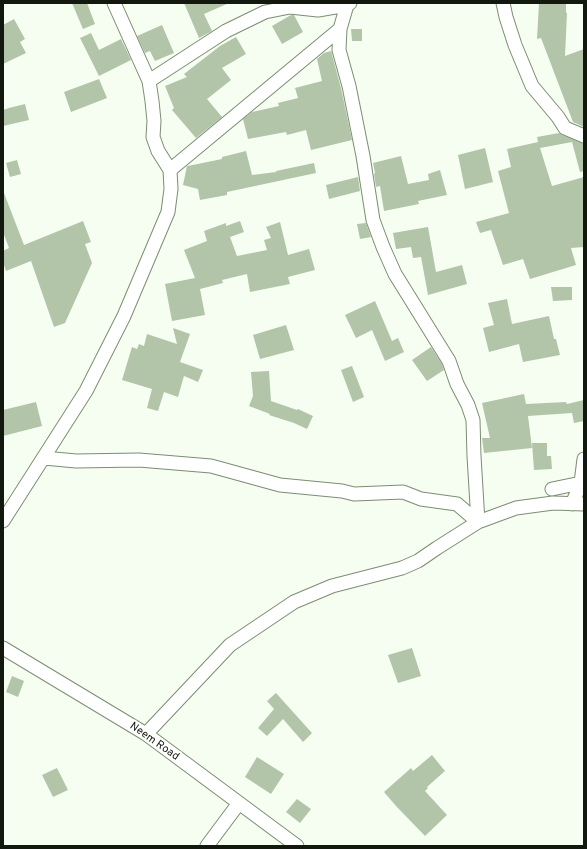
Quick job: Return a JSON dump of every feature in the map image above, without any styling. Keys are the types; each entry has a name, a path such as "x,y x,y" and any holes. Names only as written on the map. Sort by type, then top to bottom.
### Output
{"street":[{"path":"3,521 86,391 124,316 168,212 172,189 170,170 158,151 153,137 154,121 149,81 114,3"},
{"path":"502,3 515,45 532,86 558,117 565,128 584,136"},
{"path":"149,81 261,8 290,7 318,10 348,4 340,29 339,50 349,86 363,156 373,220 395,274 449,361 457,384 468,405 473,420 478,522"},
{"path":"170,170 340,29"},
{"path":"44,458 76,461 139,460 211,466 280,485 342,491 354,494 402,492 421,499 457,504 478,522"},
{"path":"146,734 230,644 294,602 332,586 402,568 418,560 478,522 516,508 553,503 578,504 584,458"},
{"path":"552,489 581,483"},
{"name":"Neem Road","path":"3,648 146,734 297,846"},
{"path":"207,846 239,803"}],"building":[{"path":"72,3 87,3 95,24 83,29"},
{"path":"184,3 229,3 204,14 212,31 199,38"},
{"path":"539,3 566,3 565,56 584,49 584,127 573,122 541,38 537,39"},
{"path":"291,15 294,15 303,32 282,44 272,26"},
{"path":"14,19 25,39 20,42 26,53 3,64 3,25"},
{"path":"162,25 174,53 155,61 150,51 145,53 137,36"},
{"path":"351,29 362,29 362,41 352,41"},
{"path":"91,33 99,50 121,39 131,60 99,76 80,38"},
{"path":"236,37 246,54 222,68 231,80 207,99 222,117 196,138 172,110 174,108 165,86 187,77 184,74 220,46"},
{"path":"331,51 341,88 352,140 311,150 306,130 287,135 286,132 248,139 243,119 252,112 279,106 278,103 298,98 295,88 322,81 317,59 324,53"},
{"path":"99,79 107,98 71,112 64,92"},
{"path":"25,104 29,120 3,126 3,110"},
{"path":"559,133 584,144 584,171 580,172 572,142 540,148 552,186 584,177 584,247 571,248 576,265 530,279 523,259 503,265 491,230 480,233 476,222 509,213 498,171 511,167 507,149 538,142 537,137"},
{"path":"485,148 493,182 465,189 458,155"},
{"path":"246,151 252,175 276,172 314,163 316,173 227,192 227,195 200,200 198,189 183,185 187,166 222,159 222,157"},
{"path":"401,156 408,184 429,180 428,174 440,170 447,195 418,201 419,204 384,211 380,186 376,187 373,163"},
{"path":"17,160 21,174 10,177 6,163"},
{"path":"358,177 360,191 329,199 326,185"},
{"path":"3,193 24,245 83,221 91,242 85,244 92,263 65,323 54,327 31,261 6,271 3,262 3,251 9,248 3,232"},
{"path":"240,221 244,232 230,237 237,256 267,250 264,240 271,238 266,227 280,222 288,255 309,249 315,270 288,277 290,284 250,292 247,274 222,280 223,283 200,289 205,315 172,321 165,284 195,278 184,250 207,241 204,231 226,223 226,226"},
{"path":"366,223 371,237 360,239 357,224"},
{"path":"428,227 436,272 462,265 467,284 428,295 421,257 413,258 411,247 396,249 393,233"},
{"path":"551,287 572,287 572,300 553,301"},
{"path":"507,299 512,324 549,316 554,339 556,339 560,355 523,362 519,344 489,352 483,328 494,325 488,303"},
{"path":"375,301 392,341 398,338 404,352 385,361 372,330 356,338 345,315"},
{"path":"286,325 294,350 260,359 253,335"},
{"path":"173,328 190,334 180,362 203,370 198,382 184,376 178,397 164,392 158,411 147,408 152,389 122,380 132,347 137,349 139,344 144,346 147,334 177,344"},
{"path":"431,347 442,364 444,370 427,381 412,360"},
{"path":"352,366 364,397 353,402 341,370"},
{"path":"269,371 271,401 297,410 298,409 313,416 307,429 249,406 253,396 251,372"},
{"path":"524,394 526,404 566,402 567,404 584,400 584,421 574,423 572,413 528,416 532,448 484,453 482,438 490,438 482,403"},
{"path":"36,402 42,426 3,436 3,410"},
{"path":"532,443 547,443 547,456 551,456 552,469 534,470"},
{"path":"412,648 421,676 398,683 388,655"},
{"path":"12,676 24,681 18,697 6,692"},
{"path":"276,693 312,733 303,742 283,719 267,736 258,728 274,709 267,701"},
{"path":"432,755 445,771 427,787 428,788 425,791 447,815 425,836 384,792 411,768 413,771"},
{"path":"257,757 284,774 271,794 245,777"},
{"path":"57,768 68,790 53,797 42,775"},
{"path":"297,799 311,809 300,823 286,812"}]}
